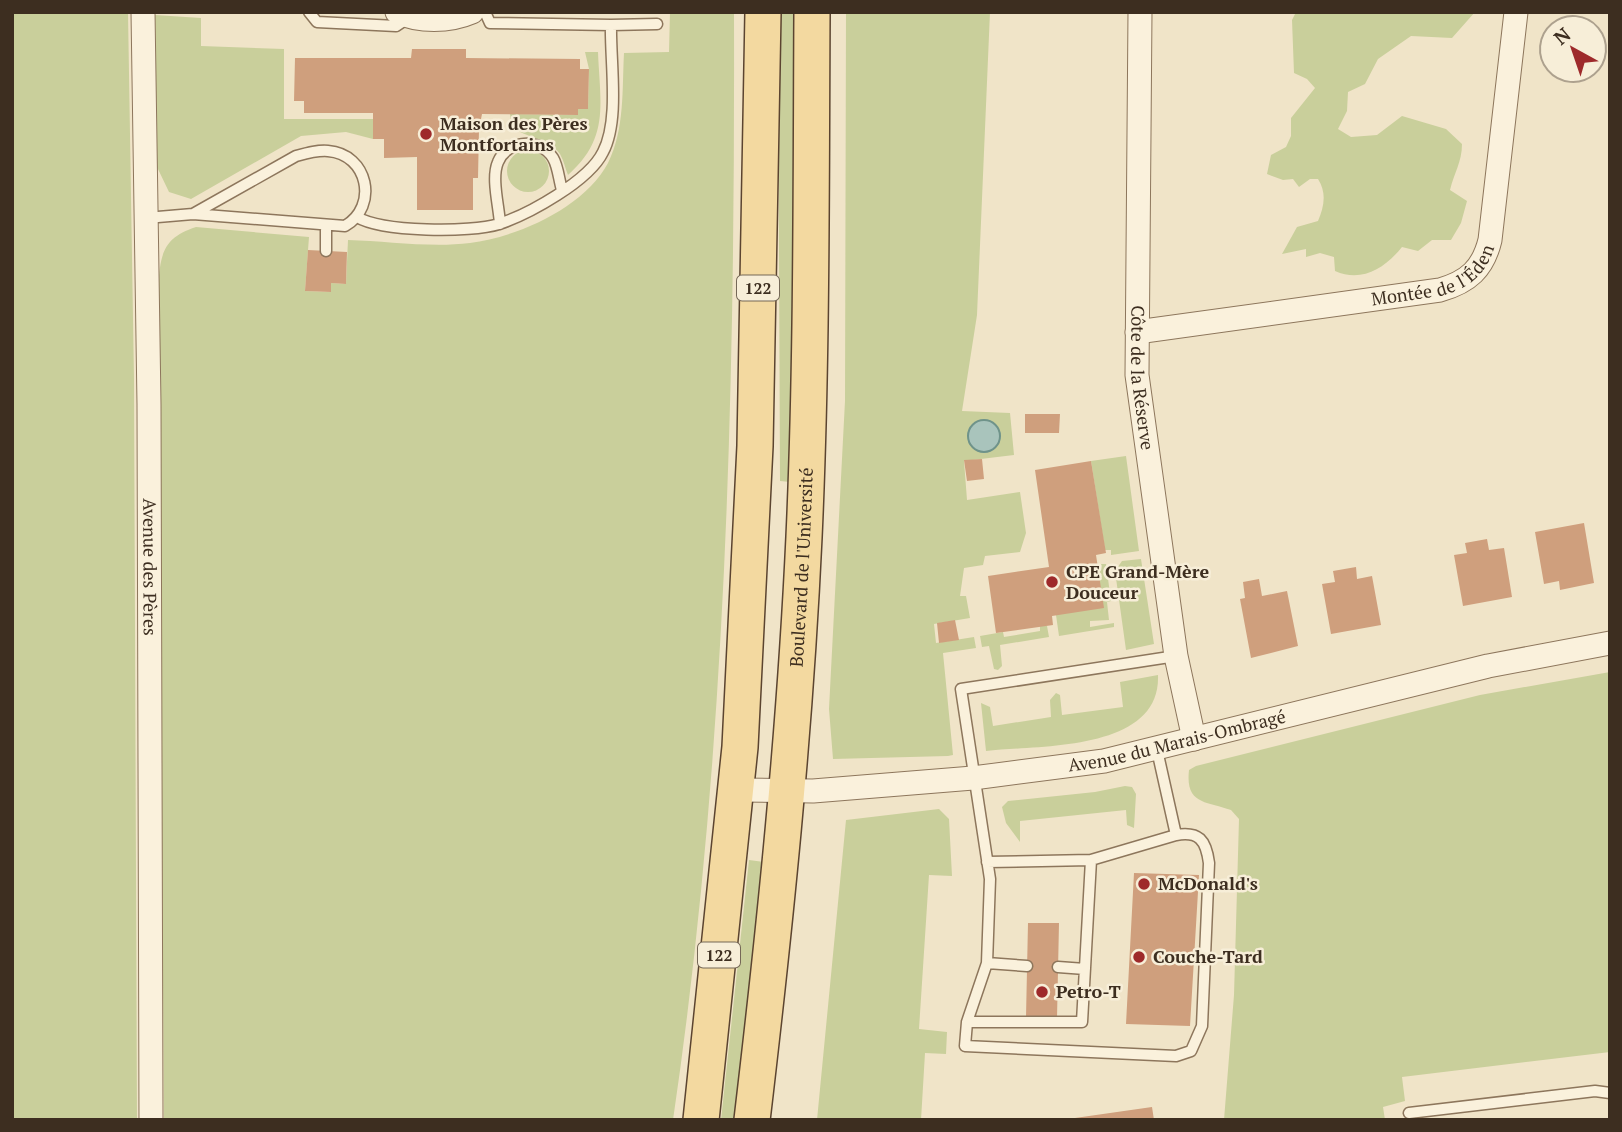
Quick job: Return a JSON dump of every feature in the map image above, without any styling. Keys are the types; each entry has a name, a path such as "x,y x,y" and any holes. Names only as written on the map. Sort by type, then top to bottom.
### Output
{"main road":[{"name":"122","path":"701,1120 737,790 755,446 763,12"},
{"name":"Boulevard de l'Université","path":"752,1120 788,793 804,550 812,12"}],"street":[{"name":"Avenue des Pères","path":"143,12 151,1120"},
{"path":"403,15 437,20 472,12"},
{"name":"Côte de la Réserve","path":"1140,12 1137,332 1139,395 1177,656 1194,739"},
{"name":"Montée de l'Éden","path":"1137,332 1440,290 1467,278 1480,268 1490,240 1517,12"},
{"name":"Avenue du Marais-Ombragé","path":"737,790 788,793 973,778 1104,761 1488,666 1610,643"}],"lane":[{"path":"309,12 317,22 396,26 403,15"},
{"path":"485,12 490,23 657,24"},
{"path":"357,217 369,224 383,227 433,229 500,224 562,190 595,166 604,151 611,128 611,25"},
{"path":"500,224 496,174 498,161 510,149 520,144 533,144 545,149 554,159 562,190"},
{"path":"146,218 193,214 345,226 357,217 365,200 365,179 351,159 328,151 296,156 193,214"},
{"path":"326,225 326,251"},
{"path":"987,862 1091,860 1175,835 1187,833 1199,836 1205,843 1209,863 1202,1026 1191,1051 1176,1056 965,1046 967,1022 987,963 990,879 987,862 973,778 961,689 1177,656"},
{"path":"1157,750 1175,835"},
{"path":"967,1022 1083,1022 1091,860"},
{"path":"987,963 1027,966"},
{"path":"1058,967 1085,969"},
{"path":"1409,1113 1595,1091 1610,1093"}],"green space":[{"path":"12,12 128,12 134,379 137,1120 12,1120"},
{"path":"670,12 734,12 732,290 724,567 705,844 673,1120 164,1120 158,285 166,248 177,236 196,227 309,237 305,291 330,292 331,283 346,284 348,240 425,245 470,243 529,227 567,206 597,179 608,163 620,123 624,53 669,52"},
{"path":"778,12 794,12 795,295 790,482 780,481"},
{"path":"846,12 990,12 977,315 962,411 1010,413 1014,455 964,461 967,500 1020,492 1026,533 1020,552 985,556 983,565 964,568 960,596 966,596 970,618 934,624 936,643 974,637 976,648 943,653 953,755 833,759 829,709 845,401","holes":["991,421 999,428 1000,439 980,452 971,445 968,435 972,426"]},
{"path":"1296,12 1475,12 1452,38 1411,36 1378,59 1365,84 1348,92 1347,111 1338,129 1351,137 1377,135 1402,116 1446,129 1462,144 1450,190 1467,201 1461,223 1451,240 1432,240 1418,251 1402,247 1380,267 1354,275 1335,271 1334,257 1320,253 1306,257 1306,249 1282,254 1297,227 1318,221 1324,200 1318,179 1310,179 1299,187 1293,179 1283,180 1267,174 1271,155 1286,147 1291,136 1291,118 1315,88 1307,79 1294,73 1292,20"},
{"path":"155,15 201,18 201,46 284,49 284,119 373,119 373,139 346,132 301,136 191,199 169,192 157,167"},
{"path":"585,52 598,52 600,119 591,147 568,175 556,149 512,127 510,114 578,115 578,109 588,109 589,69"},
{"path":"528,150 543,156 549,171 543,186 528,192 513,186 507,171 513,156"},
{"path":"1126,456 1139,551 1111,555 1111,550 1105,550 1091,461"},
{"path":"1141,559 1154,644 1126,650 1115,571 1122,561"},
{"path":"1097,564 1106,564 1111,601 1107,602 1109,620 1090,621 1090,627 1114,623 1114,627 1059,636 1056,615"},
{"path":"1040,626 1047,626 1049,637 1000,645 1002,666 998,670 994,669 989,646 982,647 980,636 1003,632 1004,637 1040,631"},
{"path":"1610,672 1610,1052 1402,1077 1405,1101 1383,1107 1385,1120 1224,1120 1234,995 1239,819 1231,810 1206,803 1194,796 1190,790 1189,770 1196,766 1480,695"},
{"path":"1158,675 1154,700 1140,719 1119,731 1093,740 1065,745 986,751 981,703 990,707 993,726 1051,717 1050,700 1056,693 1060,695 1062,715 1123,707 1120,682"},
{"path":"1132,787 1136,794 1134,828 1127,825 1126,810 1020,821 1020,842 1006,823 1002,807 1008,801 1095,792"},
{"path":"939,809 949,819 952,876 929,875 919,1029 947,1032 946,1054 925,1053 921,1120 817,1120 846,820"},
{"path":"749,860 764,862 737,1120 721,1120"}],"water":[{"path":"984,420 995,425 1000,436 995,447 984,452 973,447 968,436 973,425"}],"building":[{"name":"Maison des Pères Montfortains","path":"412,49 466,49 466,58 580,59 580,69 589,69 588,109 578,109 578,115 482,114 478,178 473,178 473,210 417,210 417,157 384,158 384,139 373,139 373,113 304,113 304,101 294,101 295,58 411,58"},
{"path":"308,250 347,252 346,284 331,283 331,292 305,291"},
{"path":"1025,414 1060,414 1059,433 1025,433"},
{"path":"982,459 984,479 967,481 964,460"},
{"path":"1091,461 1106,553 1096,555 1104,608 1052,616 1053,625 996,633 988,576 1049,567 1035,470"},
{"path":"1584,523 1594,583 1560,590 1559,581 1544,584 1535,532"},
{"path":"1487,539 1489,550 1504,548 1512,597 1463,606 1454,555 1467,553 1465,543"},
{"path":"1356,567 1357,579 1372,576 1381,625 1331,634 1322,584 1335,582 1333,571"},
{"path":"1259,579 1262,596 1287,591 1298,646 1251,658 1240,599 1245,598 1243,582"},
{"path":"955,620 959,640 939,643 937,623"},
{"path":"1134,873 1199,875 1190,1026 1126,1024"},
{"name":"Petro-T","path":"1028,923 1059,923 1057,1018 1026,1017"},
{"path":"1152,1107 1154,1120 1075,1120 1075,1118"}],"place":[{"name":"Maison des Pères Montfortains","path":"426,134"},
{"name":"CPE Grand-Mère Douceur","path":"1052,582"},
{"name":"McDonald's","path":"1144,884"},
{"name":"Couche-Tard","path":"1139,957"},
{"name":"Petro-T","path":"1042,992"}]}
